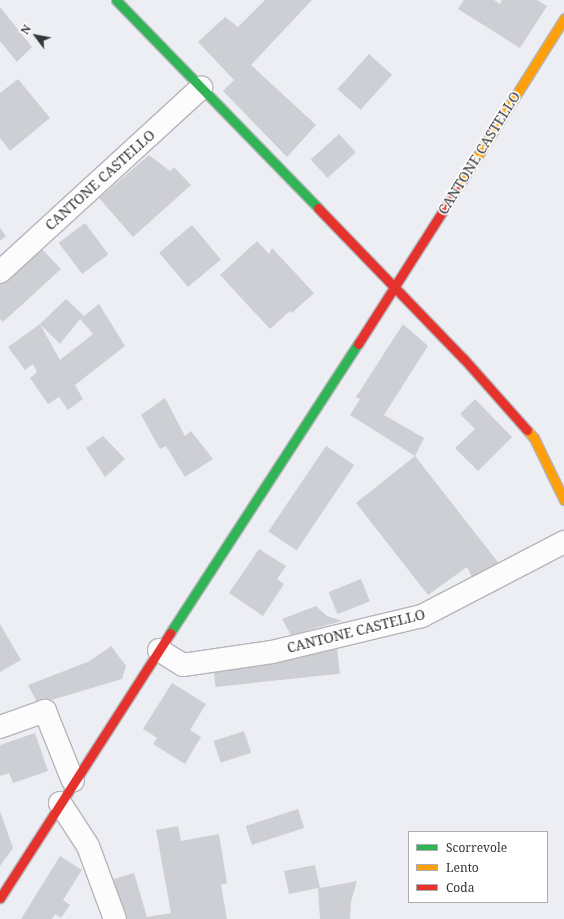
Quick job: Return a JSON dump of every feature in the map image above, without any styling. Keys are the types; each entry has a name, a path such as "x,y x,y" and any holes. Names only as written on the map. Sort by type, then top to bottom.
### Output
{"street":[{"path":"116,0 464,359 534,438 564,500"},
{"name":"CANTONE CASTELLO","path":"0,898 73,781 394,288 564,19"},
{"name":"CANTONE CASTELLO","path":"0,272 201,88"},
{"name":"CANTONE CASTELLO","path":"159,650 183,665 272,652 422,616 564,542"},
{"path":"0,727 45,711 73,781"},
{"path":"60,803 88,846 115,919"}],"building":[{"path":"265,0 312,0 251,65 316,125 287,157 223,91 234,80 198,42 225,17 238,27"},
{"path":"464,0 494,0 500,4 502,0 537,0 547,6 520,48 458,9"},
{"path":"0,7 32,47 17,62 0,41"},
{"path":"369,54 392,75 361,110 338,89"},
{"path":"18,79 50,118 10,151 0,138 0,93"},
{"path":"339,134 356,153 327,178 311,159"},
{"path":"149,155 170,171 174,167 191,185 133,237 99,198"},
{"path":"85,223 108,254 82,274 59,243"},
{"path":"192,225 221,259 188,287 159,253"},
{"path":"0,228 6,236 0,241"},
{"path":"257,241 269,254 272,248 314,293 292,313 290,311 270,329 220,275"},
{"path":"37,244 61,269 3,322 0,319 0,278"},
{"path":"66,299 84,316 99,304 125,346 75,385 83,399 68,410 59,397 48,404 30,378 37,372 33,364 25,370 8,347 40,324","holes":["80,319 93,334 60,360 40,324 60,344"]},
{"path":"403,324 428,346 384,415 424,438 415,456 350,415 360,399 356,397"},
{"path":"165,398 185,436 191,431 213,459 185,477 166,446 160,449 141,415"},
{"path":"475,399 512,437 478,471 455,448 475,429 460,414"},
{"path":"103,436 125,459 105,477 86,448"},
{"path":"326,446 354,465 297,550 268,531"},
{"path":"415,456 501,566 473,579 467,567 428,595 356,503"},
{"path":"259,549 286,566 277,579 284,584 263,616 229,593"},
{"path":"361,579 370,601 338,614 329,592"},
{"path":"316,606 327,616 342,621 291,635 282,619"},
{"path":"0,624 21,660 0,672"},
{"path":"111,646 126,666 122,679 38,704 28,685 90,661"},
{"path":"337,647 340,674 216,687 213,660"},
{"path":"172,683 206,704 190,730 201,737 185,764 153,744 157,738 143,729"},
{"path":"244,731 251,753 221,763 214,741"},
{"path":"35,733 48,771 13,783 9,773 0,776 0,745"},
{"path":"298,809 304,828 252,845 246,826"},
{"path":"0,811 13,848 0,866"},
{"path":"178,826 181,841 219,834 227,883 221,885 227,919 120,919 107,881 134,873 147,917 171,913 156,830"},
{"path":"60,856 82,870 63,900 70,905 61,918 55,914 52,919 21,919"},
{"path":"315,865 320,888 357,881 351,902 350,919 320,919 318,888 289,894 284,871"}],"traffic: fast":[{"path":"116,0 318,208"},
{"path":"170,633 358,344"}],"traffic: slow":[{"path":"458,187 564,19"},
{"path":"527,430 534,438 564,500"}],"traffic: jam":[{"path":"358,344 458,187"},
{"path":"318,208 464,359 527,430"},
{"path":"0,898 170,633"}]}
